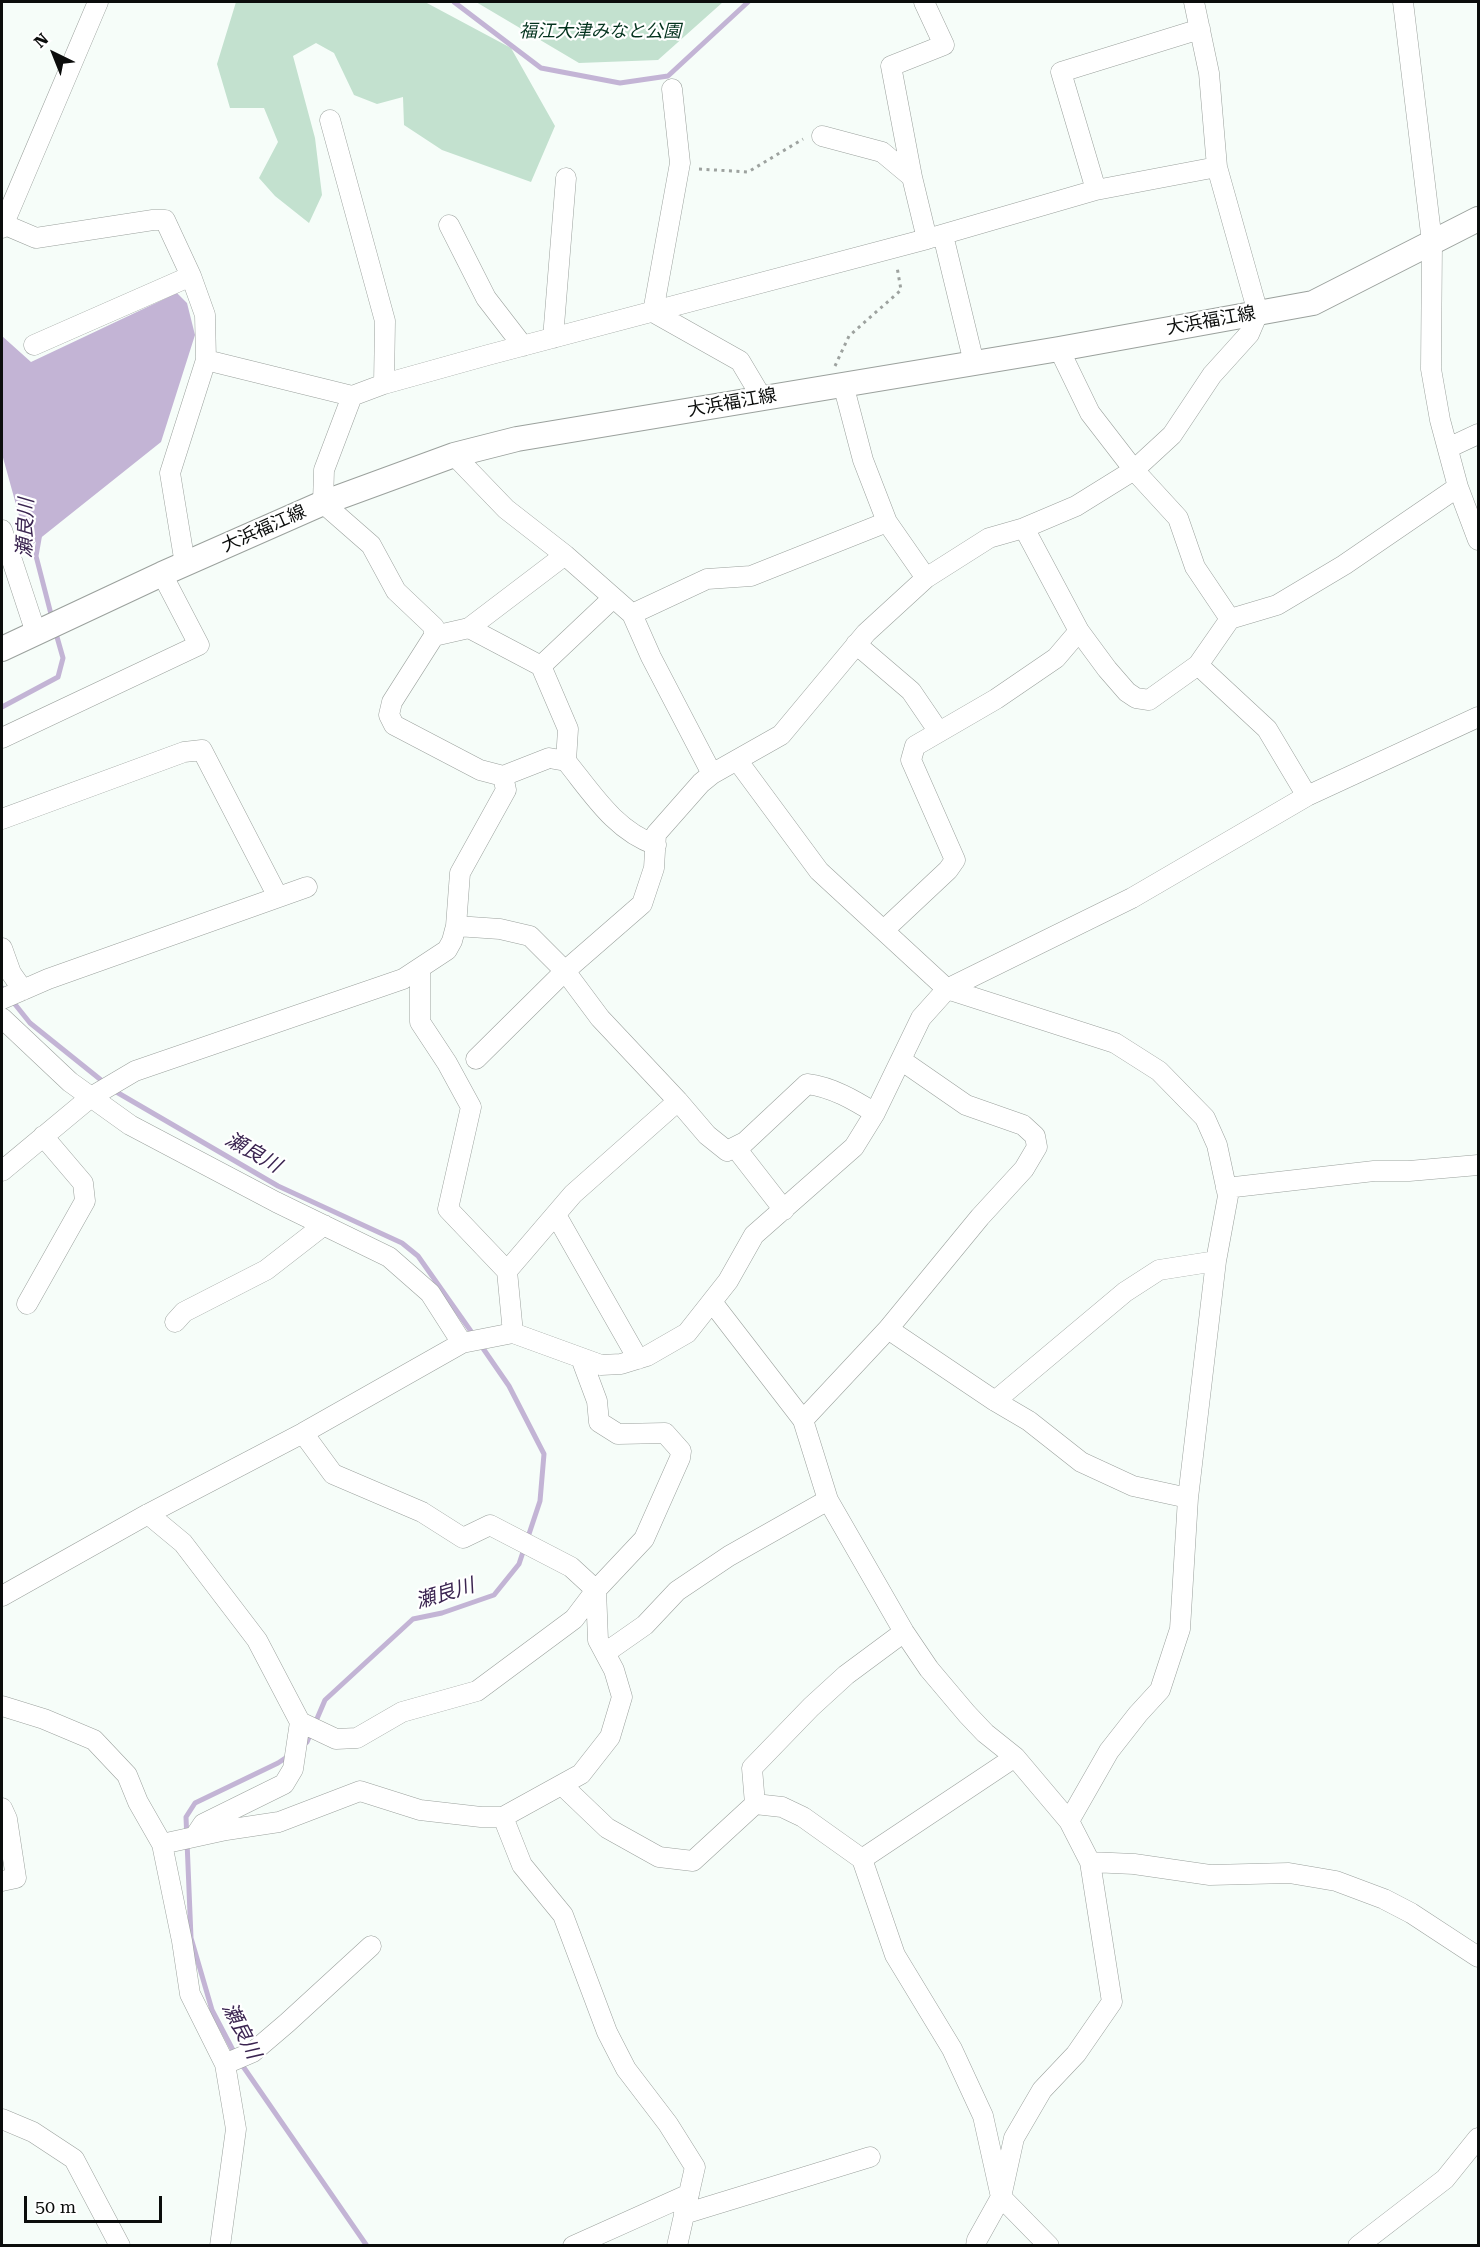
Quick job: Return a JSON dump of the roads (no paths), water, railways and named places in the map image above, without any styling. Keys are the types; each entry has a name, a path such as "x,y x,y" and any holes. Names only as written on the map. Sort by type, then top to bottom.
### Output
{"main road":[{"name":"大浜福江線","path":"2,649 162,574 323,503 454,454 517,439 1059,349 1313,303 1479,219"}],"street":[{"path":"98,2 2,226 36,238 165,220 191,276 205,315 206,360 170,473 185,564"},
{"path":"924,2 944,45 891,66 912,177 935,237 974,363"},
{"path":"476,1059 565,971 642,904 654,868 656,834 701,783 712,774 781,735 866,633 926,578 989,538 1024,528 1076,506 1134,470 1172,435 1212,375 1249,334 1258,313 1218,166 1209,73 1194,2"},
{"path":"1403,2 1432,242 1431,369 1440,420 1458,487 1479,540"},
{"path":"1096,190 1061,72 1200,29"},
{"path":"653,312 679,168 672,88"},
{"path":"330,120 385,321 384,384"},
{"path":"822,136 882,152 912,177"},
{"path":"206,360 352,396 384,384 935,237 1096,190 1218,166"},
{"path":"553,338 566,178"},
{"path":"449,225 486,298 523,346"},
{"path":"34,345 191,276"},
{"path":"653,312 740,361 762,398"},
{"path":"1059,349 1090,413 1134,470 1178,518 1195,567 1230,619"},
{"path":"834,385 887,522 926,578"},
{"path":"352,396 324,470 323,503 371,545 396,591 434,627 434,636 392,702 389,715 394,725 480,770 503,776 549,758 566,761 614,821 641,840 656,845"},
{"path":"1448,448 1479,434"},
{"path":"454,454 506,509 565,555 632,614 651,657 712,774"},
{"path":"1024,528 1079,631 1126,692 1136,698 1149,700 1198,665 1230,619 1277,605 1344,565 1458,487"},
{"path":"632,614 706,579 751,576 887,522"},
{"path":"2,530 36,633"},
{"path":"434,636 469,628 565,555"},
{"path":"2,738 200,645 162,574"},
{"path":"541,666 613,598"},
{"path":"469,628 541,666 568,729 566,761"},
{"path":"884,930 948,870 955,860 911,760 915,746 996,699 1056,658 1079,631"},
{"path":"856,644 911,691 939,732"},
{"path":"1198,665 1267,729 1307,796"},
{"path":"2,1596 148,1514 303,1433 462,1343 513,1333 601,1365 621,1364 647,1356 687,1333 728,1281 754,1235 854,1147 875,1113 921,1018 947,989 1132,898 1307,796 1479,717"},
{"path":"2,819 184,752 202,750 278,897"},
{"path":"737,760 819,871 947,989 1115,1043 1159,1071 1205,1118 1217,1145 1228,1196 1216,1261 1188,1498 1180,1629 1161,1690 1138,1714 1109,1751 1069,1821"},
{"path":"2,1172 91,1097 135,1071 403,978 447,950 456,926 460,873 506,790 503,776"},
{"path":"2,999 48,979 307,887"},
{"path":"456,926 500,929 530,936 565,971 600,1018 727,1151 746,1142 807,1084 821,1085 875,1113"},
{"path":"2,948 11,973 23,990"},
{"path":"420,968 420,1022 447,1063 471,1107 448,1209 507,1271 513,1333"},
{"path":"2,1018 70,1082 130,1125 389,1257 430,1293 462,1343"},
{"path":"803,1420 888,1329 980,1217 1024,1169 1037,1147 1035,1136 1023,1125 966,1105 901,1060"},
{"path":"507,1271 573,1194 678,1101"},
{"path":"27,1304 85,1201 83,1183 43,1136"},
{"path":"735,1147 784,1210"},
{"path":"1226,1188 1374,1171 1409,1171 1479,1165"},
{"path":"556,1215 638,1359"},
{"path":"175,1322 184,1312 266,1270 324,1225"},
{"path":"995,1401 1125,1292 1159,1270 1216,1261"},
{"path":"712,1302 803,1420 828,1500 904,1632 929,1669 966,1714 985,1733 1016,1757 1069,1821 1090,1862 1112,2002 1076,2054 1042,2090 1014,2138 1001,2197 977,2240 976,2246"},
{"path":"888,1329 995,1401 1029,1421 1081,1461 1133,1486 1188,1498"},
{"path":"300,1722 336,1739 357,1738 402,1712 477,1691 574,1619 596,1590 644,1539 681,1451 665,1433 618,1434 599,1422 597,1401 581,1359"},
{"path":"162,1844 279,1822 360,1791 420,1810 481,1817 503,1817 581,1774 590,1766 610,1737 622,1697 614,1670 598,1640 596,1590 571,1567 490,1525 463,1538 422,1512 333,1474 303,1433"},
{"path":"605,1653 645,1625 678,1591 729,1556 828,1500"},
{"path":"148,1514 183,1543 257,1640 300,1722 293,1769 284,1784 204,1824 193,1837"},
{"path":"755,1804 752,1768 811,1707 846,1675 904,1632"},
{"path":"2,1706 44,1719 94,1740 128,1775 138,1802 162,1844 182,1941 190,1994 225,2064 236,2129 220,2246"},
{"path":"862,1859 1016,1757"},
{"path":"562,1785 608,1828 659,1857 693,1861 755,1804 782,1807 803,1817 862,1859 895,1955 952,2049 983,2116 1001,2197 1049,2246"},
{"path":"2,1808 7,1819 16,1878 2,1881"},
{"path":"503,1817 522,1865 563,1915 607,2032 626,2069 668,2124 694,2167 677,2246"},
{"path":"1090,1862 1134,1864 1210,1875 1289,1873 1336,1881 1384,1899 1411,1913 1479,1957"},
{"path":"225,2064 253,2052 371,1946"},
{"path":"2,2119 33,2132 74,2159 120,2246"},
{"path":"1358,2246 1445,2179 1479,2138"},
{"path":"684,2214 870,2157"},
{"path":"573,2246 689,2194"}],"water":[{"path":"177,293 187,303 195,335 161,442 28,548 2,454 2,336 31,362"}],"waterway":[{"path":"454,2 541,68 620,83 668,76 748,2"},
{"name":"瀬良川","path":"40,533 36,556 52,618"},
{"name":"瀬良川","path":"2,707 58,677 63,658 55,630"},
{"name":"瀬良川","path":"2,988 30,1023 106,1084"},
{"name":"瀬良川","path":"113,1090 278,1186 402,1243 418,1256 475,1337"},
{"name":"瀬良川","path":"302,1746 307,1742 325,1700 413,1619 442,1613 494,1595 519,1564 540,1501 544,1454 509,1386 480,1344"},
{"name":"瀬良川","path":"235,2054 212,2010 191,1938 186,1817 195,1803 290,1755"},
{"name":"瀬良川","path":"240,2062 367,2246"}],"park label":[{"name":"福江大津みなと公園","path":"600,32"}]}
